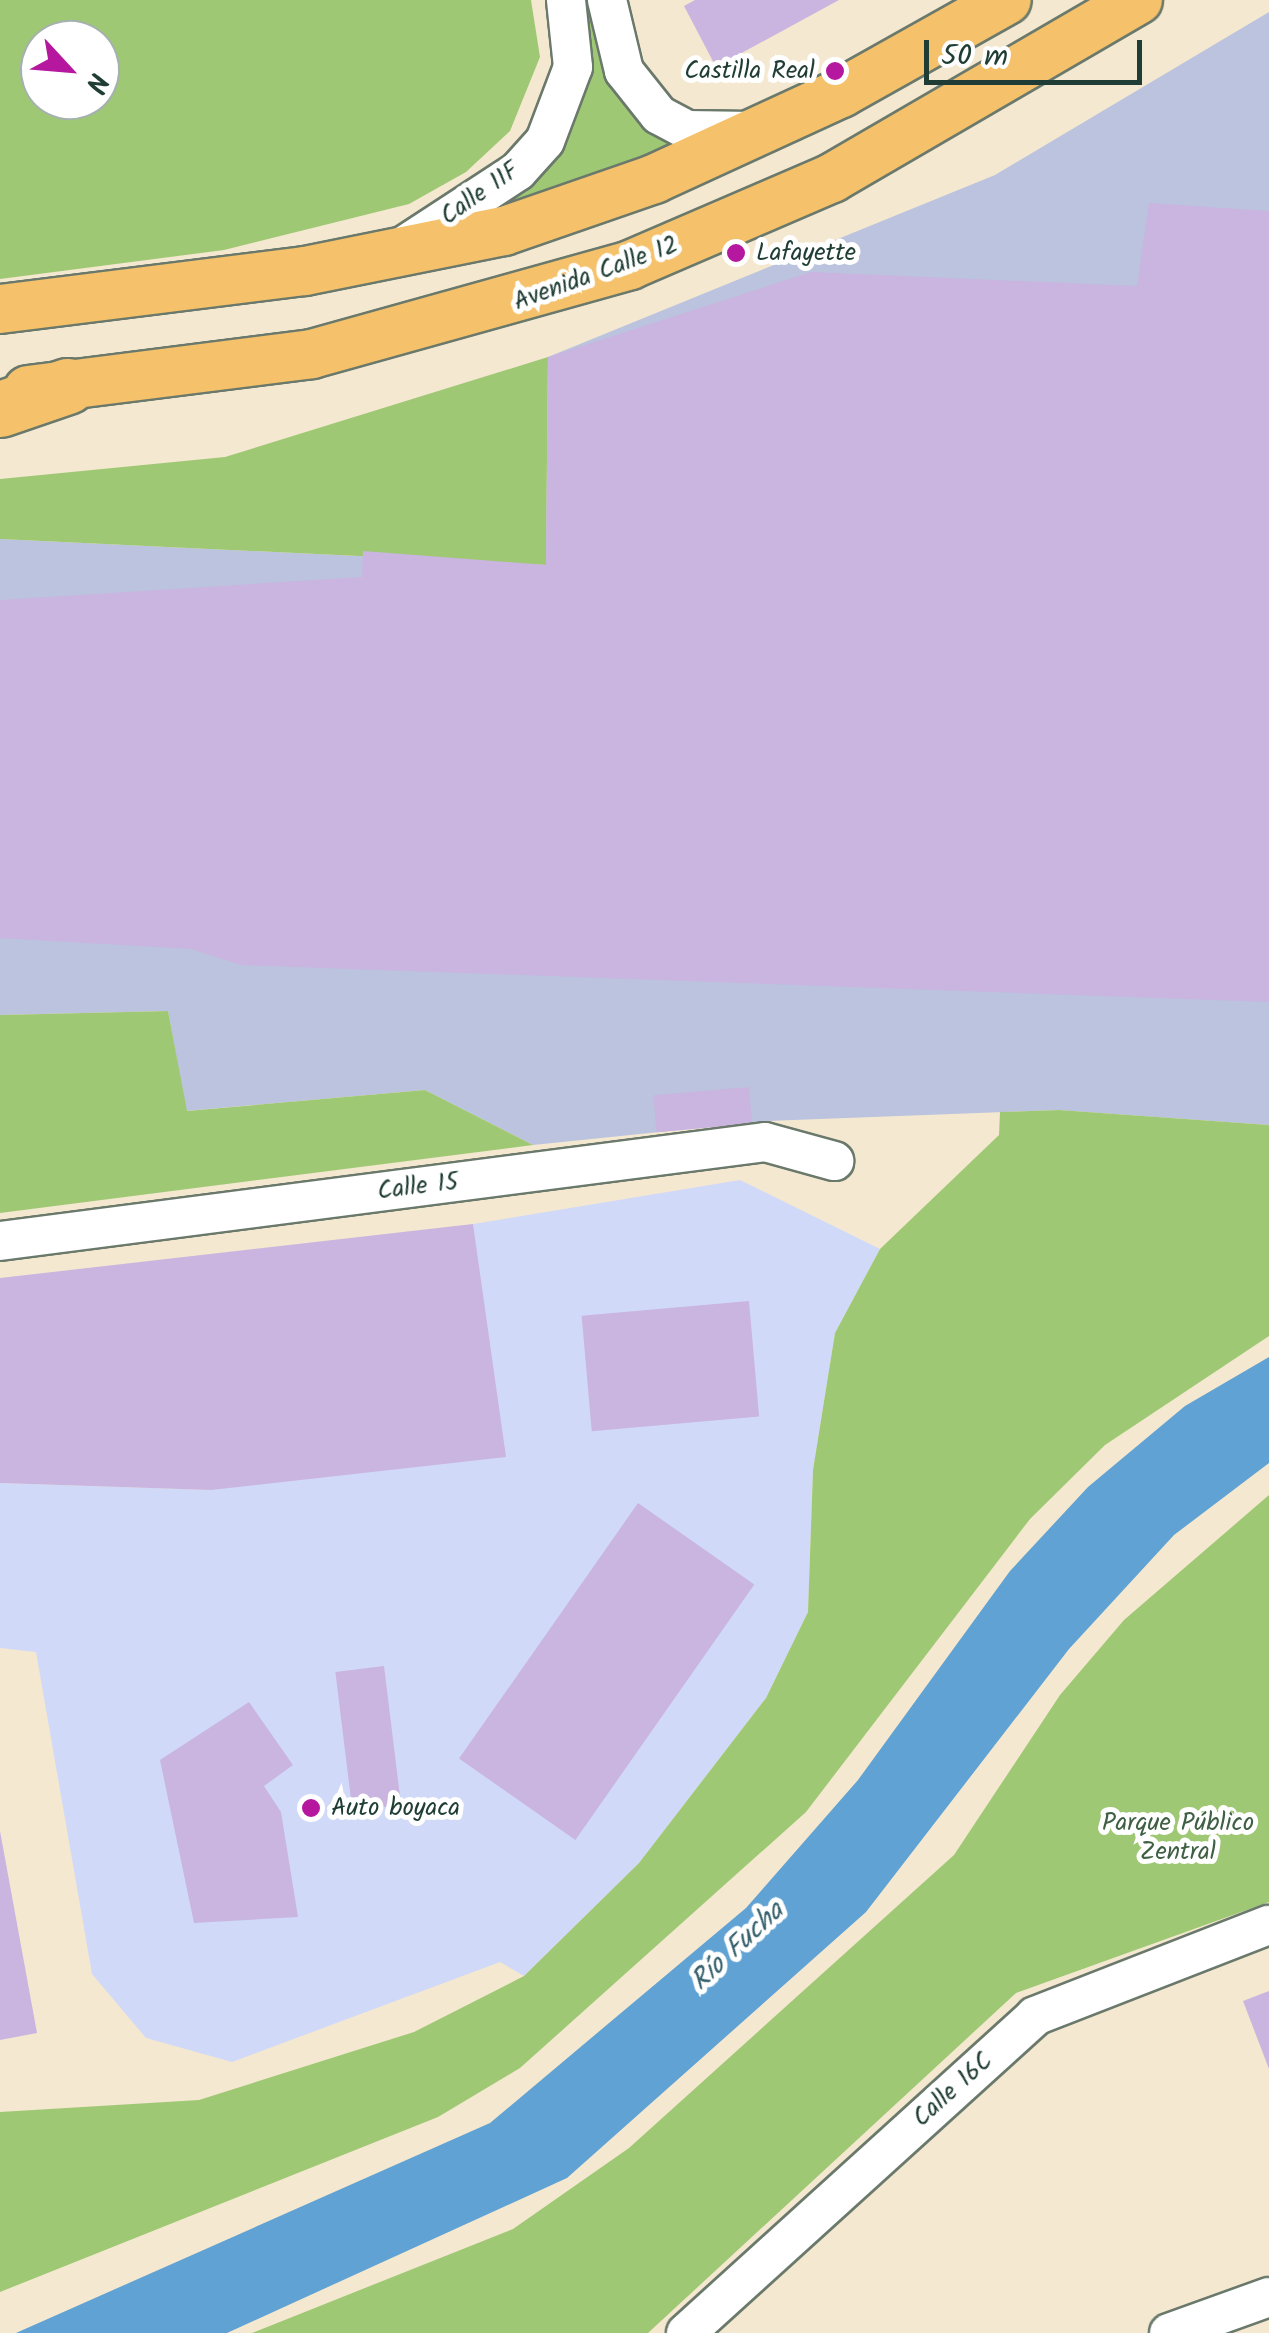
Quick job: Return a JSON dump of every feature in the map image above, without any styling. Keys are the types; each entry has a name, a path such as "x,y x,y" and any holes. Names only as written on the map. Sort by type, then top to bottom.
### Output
{"highway":[{"path":"0,409 67,386"}],"main road":[{"path":"0,309 388,256 603,199 756,130 1007,0"},
{"name":"Avenida Calle 12","path":"0,392 312,354 630,265 832,178 1138,0"}],"street":[{"name":"Calle 11F","path":"388,256 518,171 545,141 573,67 566,0"},
{"path":"607,0 624,71 659,115 687,130 756,130"},
{"name":"Calle 15","path":"0,1242 765,1142 834,1161"},
{"name":"Calle 16C","path":"686,2333 1035,2016 1269,1926"},
{"path":"1169,2333 1269,2297"}],"shaded area":[{"path":"1269,12 1269,1125 1058,1110 767,1121 533,1145 425,1090 186,1111 168,1011 0,1015 0,539 546,565 548,357 995,175"},
{"path":"740,1180 880,1249 835,1333 813,1470 808,1612 766,1698 639,1863 524,1976 500,1962 232,2062 146,2038 92,1974 36,1652 0,1648 0,1483 211,1490 473,1224"}],"green space":[{"path":"0,0 531,0 540,57 510,131 466,172 409,204 224,250 0,279"},
{"path":"578,0 592,0 624,105 678,143 488,211 514,188"},
{"path":"548,357 546,565 0,539 0,479 225,457"},
{"path":"168,1011 187,1111 425,1090 533,1145 0,1213 0,1015"},
{"path":"1059,1110 1269,1125 1269,1336 1105,1445 1030,1519 806,1812 520,2068 438,2117 0,2292 0,2112 199,2100 414,2032 524,1976 639,1863 766,1698 808,1612 813,1470 835,1333 880,1249 999,1135 1000,1112"},
{"name":"Parque Público Zentral","path":"1269,1495 1269,1902 1016,1993 648,2333 252,2333 513,2229 629,2148 954,1855 1060,1695 1124,1620"}],"water":[{"name":"Río Fucha","path":"1269,1357 1269,1463 1174,1535 1069,1649 866,1912 567,2178 227,2333 16,2333 490,2123 746,1908 858,1780 1010,1571 1088,1487 1185,1406"}],"building":[{"path":"695,0 839,0 716,67 684,6"},
{"path":"1149,203 1269,211 1269,1002 241,965 191,949 0,938 0,600 362,577 363,551 546,565 548,357 811,272 1137,286"},
{"path":"749,1087 752,1124 657,1132 653,1095"},
{"path":"473,1224 506,1457 211,1490 0,1483 0,1278"},
{"path":"749,1301 759,1417 592,1431 582,1316"},
{"path":"638,1503 754,1584 575,1840 459,1759"},
{"path":"384,1666 401,1805 352,1811 335,1672"},
{"path":"249,1702 293,1765 264,1786 281,1812 298,1917 194,1923 160,1760"},
{"path":"0,1831 37,2033 0,2040"},
{"path":"1269,1991 1269,2069 1243,2001"}],"place":[{"name":"Castilla Real","path":"835,71"},
{"name":"Lafayette","path":"736,253"},
{"name":"Auto boyaca","path":"311,1808"}]}
